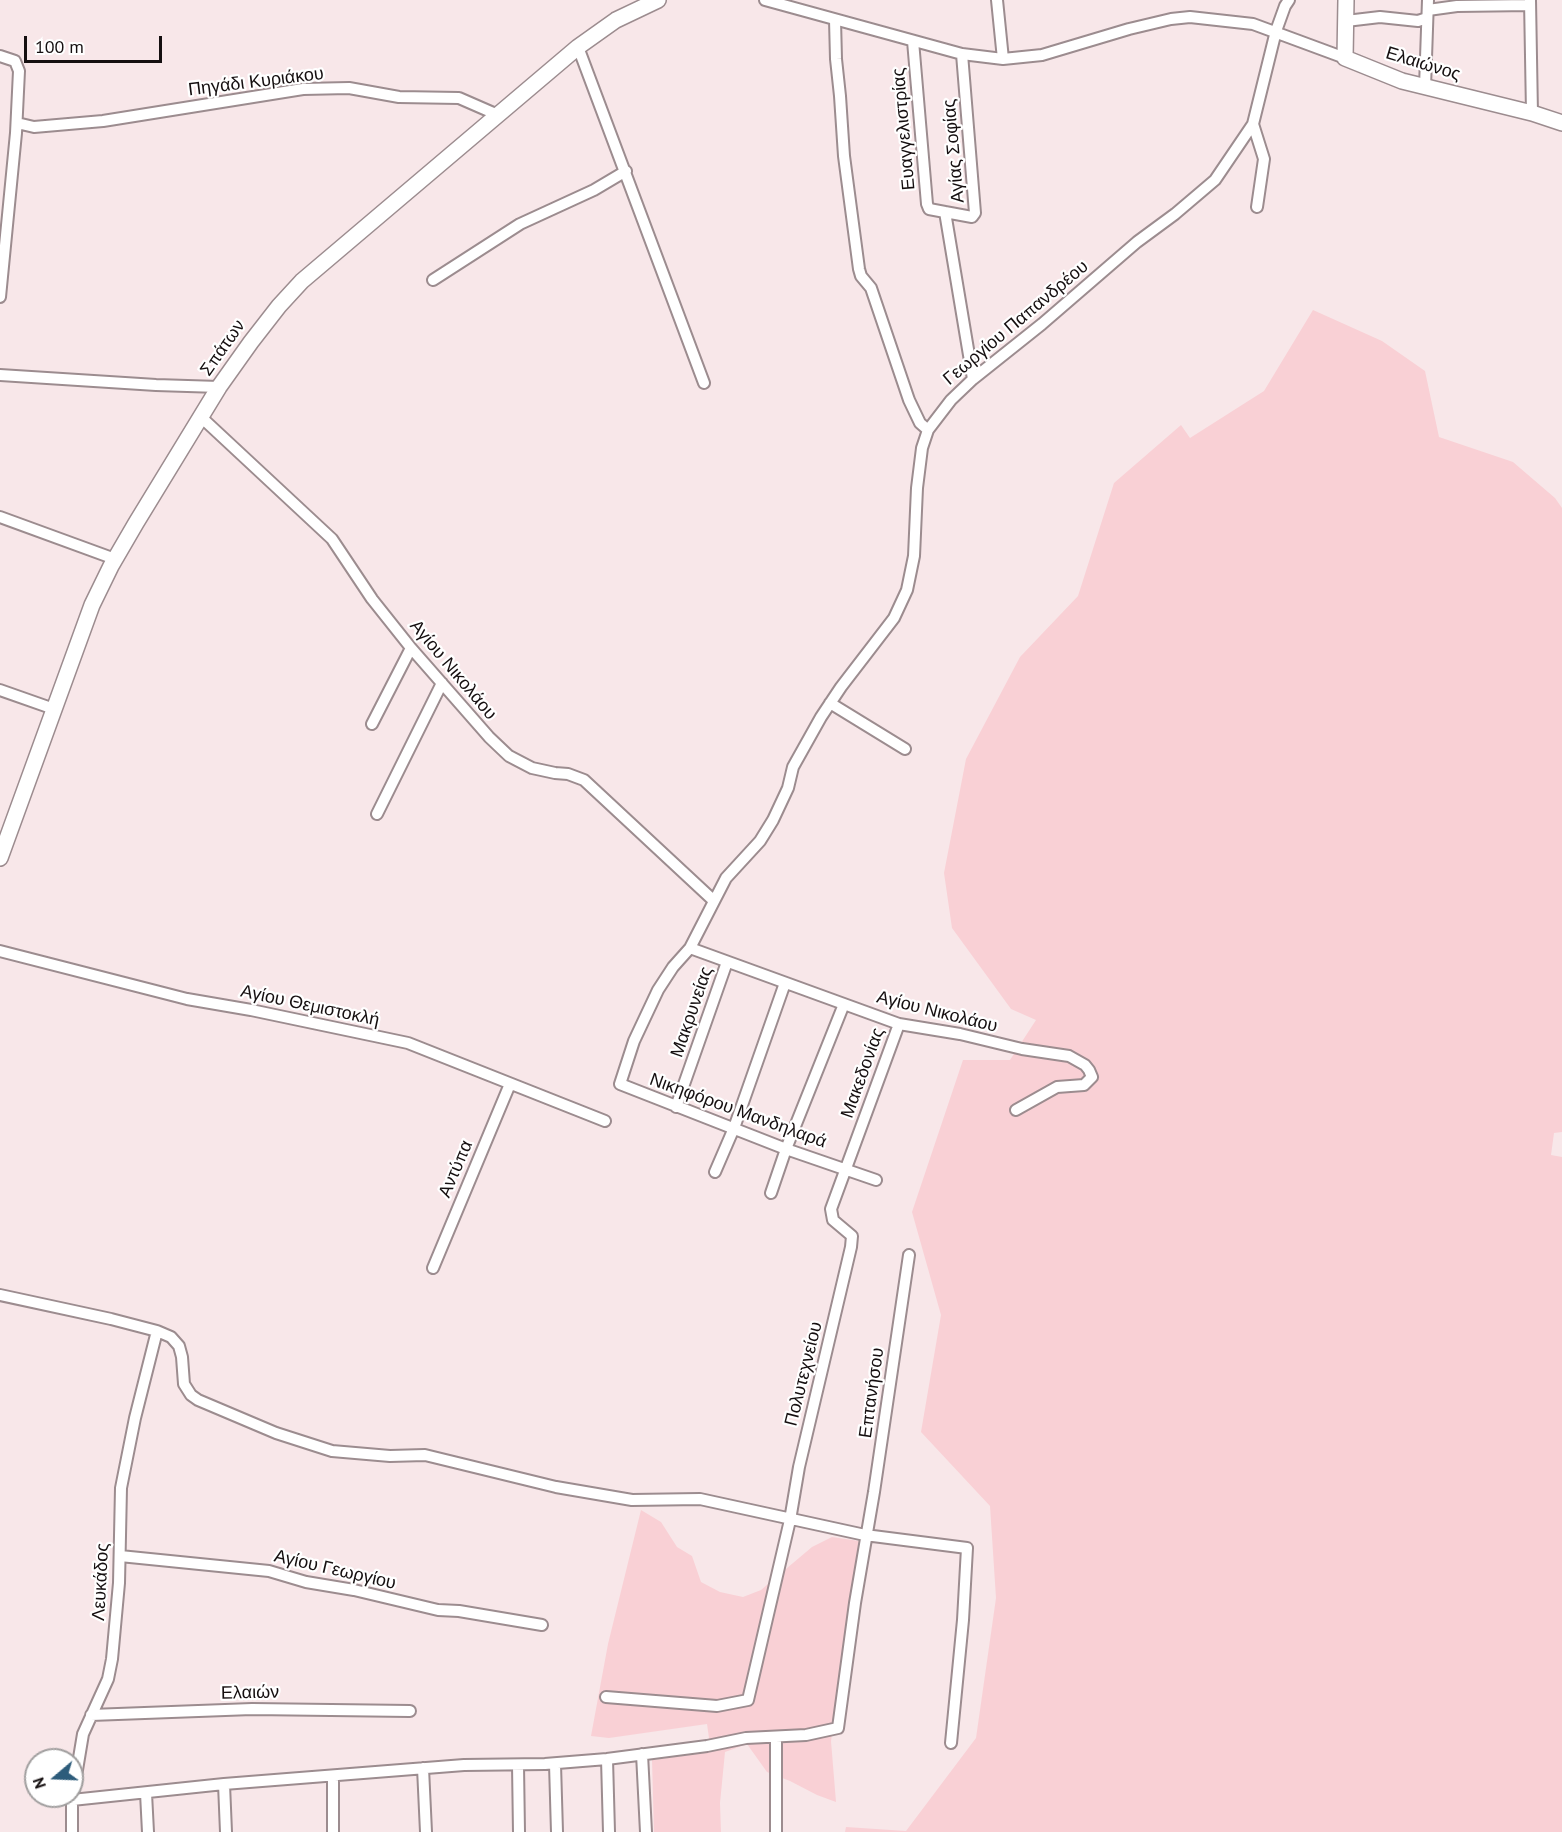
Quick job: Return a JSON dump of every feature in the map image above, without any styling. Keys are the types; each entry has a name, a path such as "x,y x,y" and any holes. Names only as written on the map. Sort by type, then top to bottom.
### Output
{"main road":[{"name":"Σπάτων","path":"0,858 92,605 115,559 219,387 279,306 302,281 578,47 616,20 658,0"},
{"path":"1345,58 1346,0"},
{"name":"Ελαιώνος","path":"1345,58 1402,81 1532,113 1562,123"}],"street":[{"name":"Ελαιώνος","path":"765,0 962,54 1003,59 1042,55 1129,29 1180,18 1202,18 1253,24 1345,58"},
{"path":"997,0 1003,59"},
{"name":"Γεωργίου Παπανδρέου","path":"620,1084 644,1017 658,990 673,967 690,948 726,878 760,841 773,820 788,788 793,767 830,703 894,618 907,590 914,556 917,488 922,448 928,430 951,400 973,379 1215,180 1253,124 1276,31 1289,0"},
{"path":"1346,21 1380,17 1418,21 1428,9 1530,3 1532,113"},
{"path":"1425,87 1428,9"},
{"path":"835,20 844,156 861,276 871,288 909,400 920,423 928,430"},
{"name":"Ευαγγελιστρίας","path":"913,41 927,204 929,209 945,212"},
{"path":"578,47 704,383"},
{"name":"Αγίας Σοφίας","path":"945,212 972,217 975,213 962,54"},
{"path":"0,56 10,59 18,66 17,123 0,297"},
{"name":"Πηγάδι Κυριάκου","path":"17,123 34,127 103,121 303,89 349,88 399,97 459,98 498,115"},
{"path":"1253,124 1264,159 1257,207"},
{"path":"433,280 520,224 594,190 626,171"},
{"path":"945,212 973,379"},
{"path":"0,375 219,387"},
{"name":"Αγίου Νικολάου","path":"201,417 332,538 372,599 411,648 489,737 509,756 532,768 568,774 584,780 713,900"},
{"path":"0,517 115,559"},
{"path":"372,723 411,648"},
{"path":"377,814 442,682"},
{"path":"0,690 54,709"},
{"path":"830,703 905,748"},
{"name":"Αγίου Νικολάου","path":"690,948 899,1024 960,1034 1022,1049 1069,1056 1085,1065 1089,1070 1092,1077 1084,1085 1057,1087 1016,1110"},
{"name":"Αγίου Θεμιστοκλή","path":"0,951 187,999 408,1043 605,1121"},
{"name":"Μακρυνείας","path":"676,1107 727,962"},
{"path":"715,1172 734,1128 785,983"},
{"path":"771,1193 786,1149 844,1004"},
{"name":"Μακεδονίας","path":"852,1236 833,1220 831,1209 899,1024"},
{"name":"Αντύπα","path":"433,1268 510,1084"},
{"name":"Νικηφόρου Μανδηλαρά","path":"620,1084 786,1149 876,1180"},
{"name":"Πολυτεχνείου","path":"606,1697 717,1706 748,1700 852,1236"},
{"name":"Επτανήσου","path":"776,1737 806,1735 838,1728 865,1535 874,1492 909,1255"},
{"path":"0,1296 157,1331 171,1337 182,1357 184,1384 191,1395 198,1400 276,1433 332,1451 390,1456 425,1455 556,1487 632,1500 700,1498 865,1535 967,1548 963,1620 951,1743"},
{"name":"Λευκάδος","path":"81,1748 83,1734 108,1679 112,1659 120,1556 121,1488 135,1418 157,1331"},
{"name":"Αγίου Γεωργίου","path":"120,1556 269,1571 306,1582 354,1590 438,1610 459,1611 542,1625"},
{"name":"Ελαιών","path":"91,1715 252,1709 410,1711"},
{"path":"84,1799 224,1784 423,1768 555,1764 707,1746 746,1738 776,1737 776,1832"},
{"path":"642,1754 646,1832"},
{"path":"607,1759 609,1832"},
{"path":"519,1764 519,1832"},
{"path":"555,1764 557,1832"},
{"path":"423,1768 426,1832"},
{"path":"333,1776 333,1832"},
{"path":"224,1784 226,1832"},
{"path":"146,1793 148,1832"},
{"name":"Λευκάδος","path":"72,1808 72,1832"}],"shaded area":[{"path":"1313,310 1382,341 1425,371 1439,437 1513,462 1555,498 1562,508 1562,1132 1554,1133 1551,1155 1562,1157 1562,1832 845,1832 846,1827 906,1831 976,1738 996,1598 990,1506 921,1432 941,1315 912,1212 963,1060 1010,1060 1036,1020 1011,1009 952,928 944,873 966,759 1020,657 1078,596 1114,483 1181,425 1190,438 1264,391"},
{"path":"641,1510 661,1522 677,1547 692,1556 701,1582 720,1592 743,1597 761,1590 812,1547 832,1537 859,1541 831,1741 836,1802 767,1772 747,1744 725,1752 720,1803 721,1832 654,1832 652,1760 711,1752 707,1724 609,1738 591,1736 608,1644"}]}
